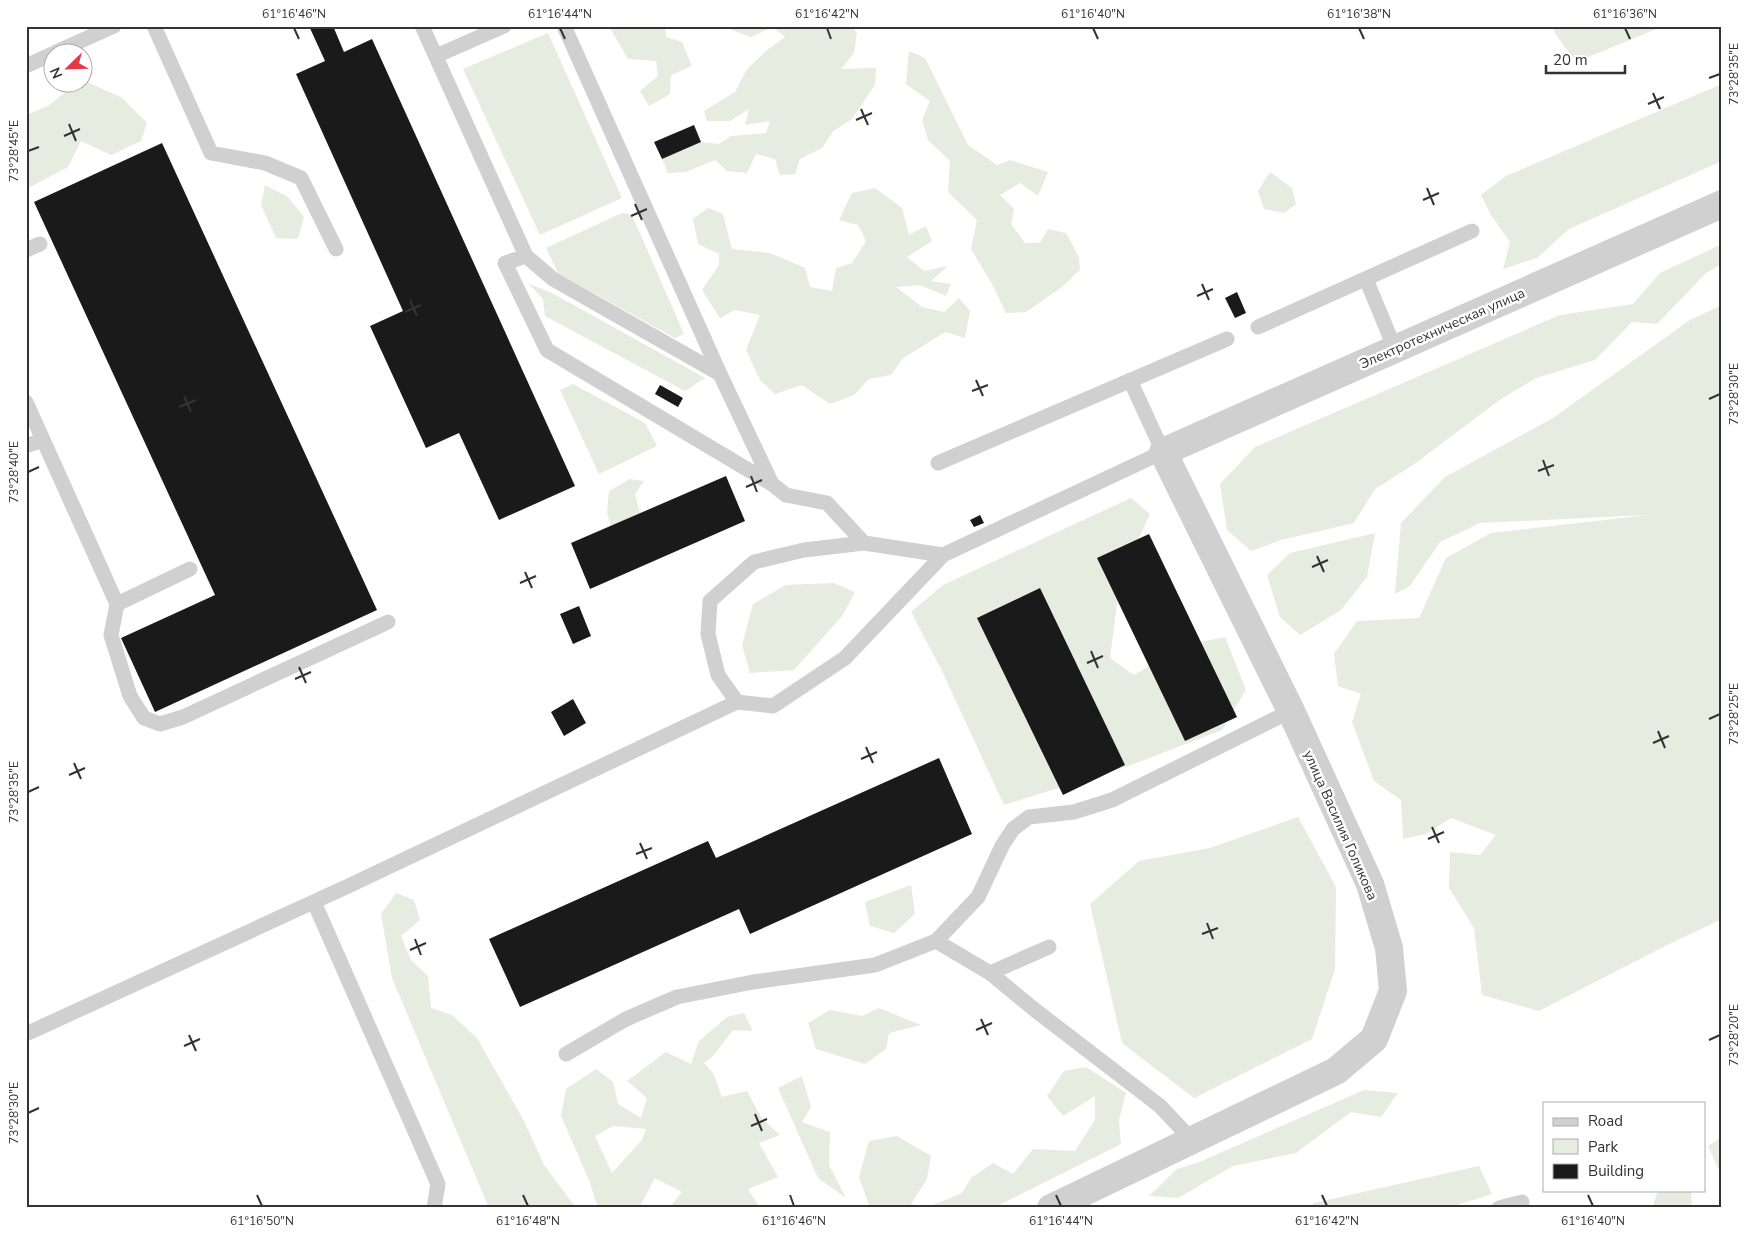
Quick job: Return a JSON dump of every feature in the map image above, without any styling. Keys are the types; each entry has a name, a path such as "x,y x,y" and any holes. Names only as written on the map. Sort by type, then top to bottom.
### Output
{"street":[{"name":"Электротехническая улица","path":"1163,452 1722,204"},
{"name":"улица Василия Голикова","path":"1051,1208 1336,1071 1374,1039 1393,991 1390,948 1370,884 1291,711 1163,452"}],"lane":[{"path":"78,42 114,26"},
{"path":"154,26 211,153 265,163 301,178 336,249"},
{"path":"422,26 526,256 553,279 720,374"},
{"path":"436,56 504,26"},
{"path":"564,26 720,374 772,484"},
{"path":"26,66 42,59"},
{"path":"1258,327 1472,231"},
{"path":"526,256 505,263 546,350 786,494 827,503 864,543"},
{"path":"1366,279 1395,349"},
{"path":"938,463 1227,338"},
{"path":"26,1034 314,902 737,702 773,706 845,658 943,555 1163,452 1130,380"},
{"path":"26,402 117,604 111,635 130,696 144,718 160,724 183,717 388,622"},
{"path":"26,446 43,440"},
{"path":"737,702 718,675 708,634 710,602 754,562 804,550 864,543 943,555"},
{"path":"117,604 190,569"},
{"path":"566,1054 626,1019 677,997 753,982 875,965 936,941 978,897 1002,846 1013,829 1030,817 1074,812 1112,800 1291,711"},
{"path":"314,902 438,1184 434,1208"},
{"path":"936,941 990,973 1160,1106 1192,1140"},
{"path":"990,973 1049,947"},
{"path":"1499,1208 1522,1202"}],"green space":[{"path":"609,26 665,26 666,37 682,42 692,66 671,75 670,94 649,106 640,91 658,76 656,61 628,59"},
{"path":"730,26 850,26 857,32 854,53 841,69 876,68 875,85 852,119 833,131 822,148 800,159 795,174 780,175 775,159 756,154 747,173 727,171 715,160 686,172 668,173 662,159 701,142 719,144 731,136 766,133 770,121 745,125 749,109 730,121 707,121 704,111 735,92 747,69 766,51 785,37 773,27 751,37 731,30"},
{"path":"1553,26 1664,26 1576,62 1554,32"},
{"path":"548,33 622,198 540,235 463,69"},
{"path":"909,51 925,58 968,145 997,165 1010,160 1048,172 1038,196 1020,183 1000,195 1014,209 1011,224 1025,243 1040,243 1048,229 1066,233 1079,257 1080,270 1062,287 1026,312 1006,313 992,284 971,249 977,220 948,192 950,161 928,140 922,120 930,101 906,84"},
{"path":"92,84 122,98 147,123 141,141 111,155 81,141 68,167 30,187 26,194 26,115 48,106 66,92 92,92"},
{"path":"1722,84 1722,161 1569,229 1537,258 1503,269 1510,242 1491,215 1481,195 1506,176"},
{"path":"1270,172 1292,188 1296,204 1284,213 1264,209 1258,191"},
{"path":"265,185 288,197 304,217 298,239 276,238 261,205"},
{"path":"875,188 902,208 909,235 926,226 932,241 907,257 924,271 948,266 931,281 951,284 946,296 920,285 896,287 922,307 944,312 959,298 970,311 965,338 945,332 902,359 891,375 869,379 854,395 830,404 802,385 775,394 760,380 746,350 760,315 735,310 720,318 702,290 719,265 719,254 698,244 693,219 708,208 723,214 732,249 770,253 805,268 810,287 832,291 836,268 852,263 866,241 858,225 839,220 852,193"},
{"path":"622,213 632,215 684,334 675,338 558,273 546,248"},
{"path":"1722,244 1722,264 1706,273 1657,324 1632,322 1595,360 1536,378 1501,399 1413,465 1375,489 1354,523 1281,540 1251,551 1227,530 1220,484 1255,447 1560,315 1633,304 1660,273"},
{"path":"529,284 552,293 705,378 685,391 545,316 543,299"},
{"path":"1722,305 1722,919 1539,1011 1482,995 1474,928 1449,888 1450,852 1480,855 1496,835 1451,818 1426,834 1403,839 1401,800 1374,781 1352,722 1361,694 1338,686 1334,654 1357,621 1419,618 1446,558 1491,533 1647,515 1480,523 1440,542 1410,586 1395,594 1401,523 1445,477 1553,418 1690,320"},
{"path":"573,384 645,423 657,446 599,474 560,390"},
{"path":"630,479 644,481 635,494 640,513 611,526 607,513 609,491"},
{"path":"1131,498 1150,514 1120,579 1110,658 1134,675 1185,645 1225,637 1246,690 1222,730 1126,767 1004,805 942,671 911,612 943,585"},
{"path":"1375,533 1367,577 1341,610 1300,635 1280,617 1267,575 1290,553"},
{"path":"834,583 855,592 842,616 794,670 750,673 742,645 753,604 786,585"},
{"path":"1298,817 1336,887 1335,969 1312,1039 1194,1098 1122,1043 1090,904 1139,861 1210,848"},
{"path":"911,885 915,914 894,933 870,926 865,902"},
{"path":"396,893 414,900 420,920 401,936 411,960 428,976 431,1008 452,1015 477,1038 524,1121 544,1165 576,1208 489,1208 392,978 381,914"},
{"path":"879,1008 921,1025 889,1033 886,1049 865,1064 816,1049 808,1023 830,1010 862,1016"},
{"path":"744,1013 753,1031 733,1030 713,1056 704,1063 713,1073 722,1097 747,1091 762,1119 780,1135 759,1143 778,1177 748,1189 760,1208 669,1208 682,1192 655,1178 640,1206 641,1208 598,1208 589,1180 561,1116 566,1089 596,1069 613,1082 618,1104 641,1118 647,1098 627,1081 666,1052 691,1064 699,1041 727,1017","holes":["613,1126 646,1129 642,1140 612,1173 595,1136"]},
{"path":"1086,1067 1126,1093 1119,1120 1121,1144 993,1208 870,1208 859,1177 869,1141 897,1136 931,1156 927,1179 911,1204 928,1207 962,1193 971,1178 993,1163 1013,1174 1033,1149 1075,1151 1095,1120 1095,1096 1063,1116 1047,1096 1064,1071"},
{"path":"802,1076 811,1107 802,1122 830,1132 829,1165 846,1198 818,1178 778,1088"},
{"path":"1364,1090 1398,1093 1381,1117 1351,1112 1296,1153 1233,1166 1178,1198 1149,1196 1177,1169 1197,1163"},
{"path":"1722,1137 1722,1177 1708,1146"},
{"path":"1479,1166 1492,1194 1448,1208 1309,1208 1314,1203"},
{"path":"1657,1192 1691,1192 1692,1208 1654,1208 1653,1205"}],"building":[{"path":"309,26 333,26 344,52 372,39 575,486 499,520 459,433 426,448 370,326 403,311 296,74 325,61"},
{"path":"694,125 701,142 662,159 654,142"},
{"path":"162,143 377,610 155,712 121,638 215,595 34,202"},
{"path":"1237,292 1246,313 1235,318 1225,298"},
{"path":"660,385 683,398 678,407 655,394"},
{"path":"726,476 745,521 590,589 571,543"},
{"path":"980,515 984,523 974,527 970,520"},
{"path":"1149,534 1237,717 1185,741 1097,558"},
{"path":"1040,588 1125,765 1063,795 977,618"},
{"path":"579,606 591,636 573,644 560,614"},
{"path":"573,699 586,723 564,736 551,712"},
{"path":"939,758 972,834 750,934 739,909 520,1007 489,939 708,841 716,858"}]}
